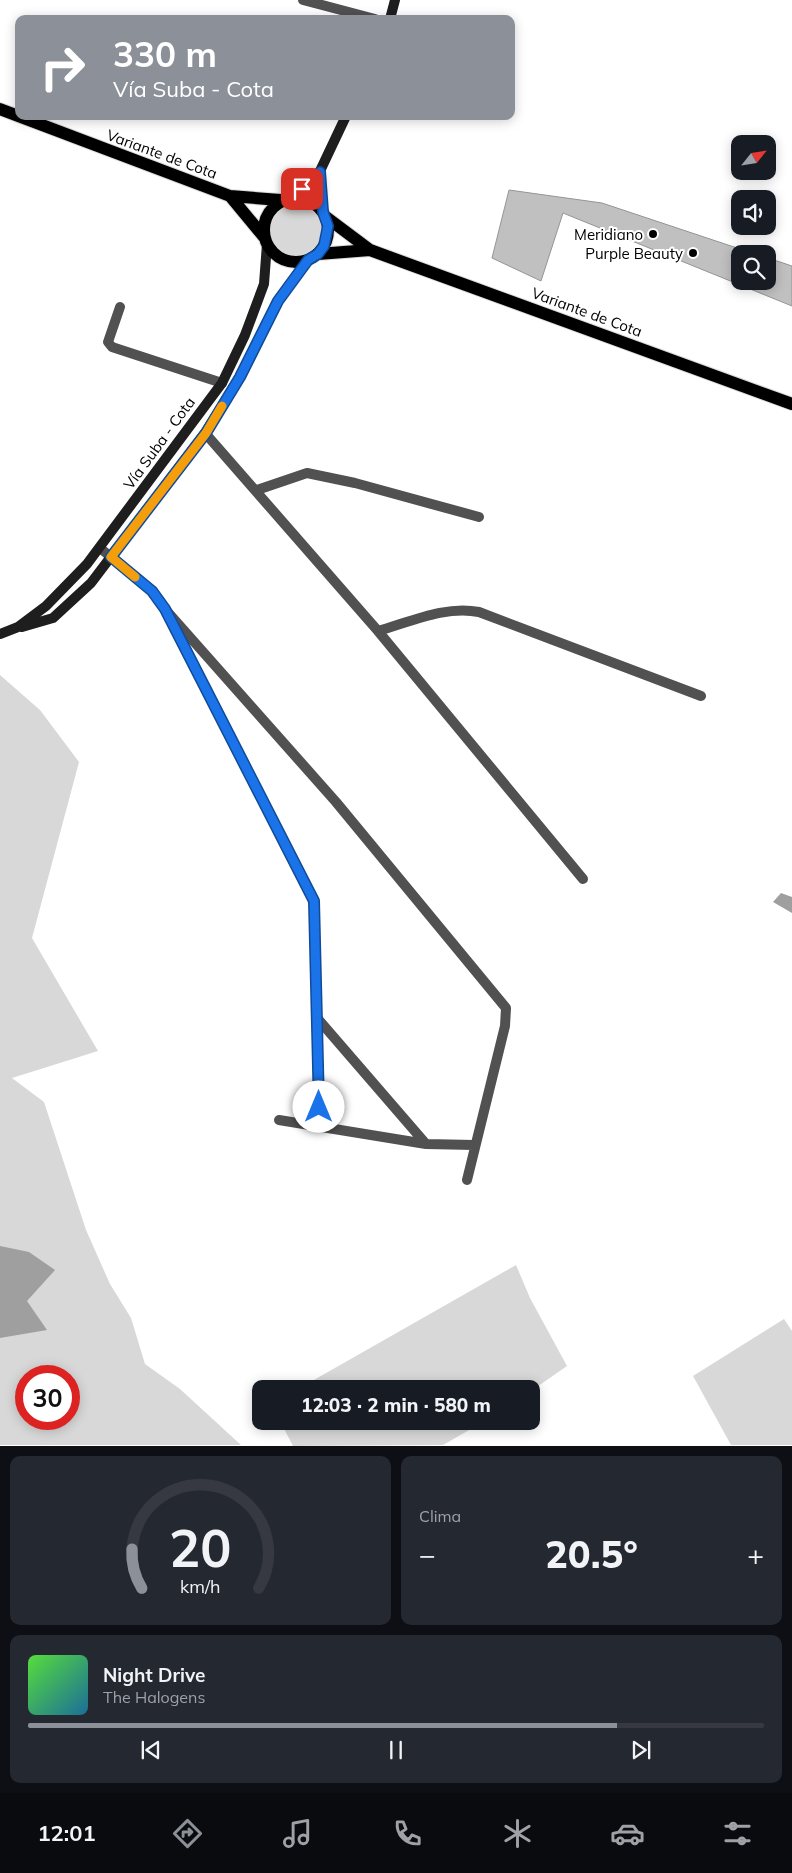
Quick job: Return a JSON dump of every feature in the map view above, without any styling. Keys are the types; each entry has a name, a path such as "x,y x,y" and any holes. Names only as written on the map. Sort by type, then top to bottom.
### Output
{"main road":[{"path":"391,15 395,0"},
{"name":"Variante de Cota","path":"0,109 15,115"},
{"name":"Variante de Cota","path":"29,120 230,196 286,199"},
{"path":"320,172 328,236 313,257 299,262 280,258 266,240 266,216 320,172 344,120"},
{"name":"Variante de Cota","path":"230,196 266,240"},
{"path":"286,199 309,200 324,214"},
{"name":"Variante de Cota","path":"324,214 370,250 792,404"},
{"name":"Vía Suba - Cota","path":"18,627 60,593 100,548 222,383 245,335 264,284 266,240"},
{"name":"Variante de Cota","path":"313,257 370,250"},
{"name":"Vía Suba - Cota","path":"0,634 18,627 39,624 53,618 80,595 206,433 240,377 278,301 313,257"}],"street":[{"path":"303,0 360,15"},
{"path":"120,307 108,342 112,347 222,383"},
{"path":"206,433 378,632 583,879"},
{"path":"257,490 306,473 355,483 479,517"},
{"path":"100,548 152,591 165,609 336,802 506,1008 506,1026 474,1145 467,1180"},
{"path":"165,609 314,901 319,1124"},
{"path":"378,632 451,610 472,610 701,696"},
{"path":"318,1019 426,1144"},
{"path":"279,1120 319,1124 426,1144 474,1145"}],"shaded area":[{"path":"295,202 306,204 315,210 321,219 323,230 321,241 315,250 306,256 295,258 284,256 275,250 269,241 267,230 269,219 275,210 284,204"},
{"path":"0,675 40,710 79,762 32,938 98,1051 12,1078 44,1102 86,1230 110,1284 131,1318 145,1364 180,1389 241,1445 0,1445"},
{"path":"781,893 792,897 792,913 773,902"},
{"path":"0,1246 29,1252 55,1270 27,1301 47,1330 0,1338"},
{"path":"516,1265 530,1298 567,1366 540,1385 540,1380 314,1380"},
{"path":"784,1319 792,1331 792,1445 731,1445 693,1376"},
{"path":"285,1430 469,1430 443,1445 293,1446"}],"building":[{"name":"Meridiano","path":"509,190 602,203 731,246 731,281 563,213 541,281 492,258"},
{"name":"Meridiano","path":"776,261 792,266 792,306 753,290 776,290"}],"slow traffic":[{"path":"135,577 111,557 206,433 222,406"}],"place":[{"name":"Meridiano","path":"653,234"},
{"name":"Purple Beauty","path":"693,253"}],"route":[{"path":"302,189 320,172 323,212 328,226 328,236 324,246 318,254 308,260 278,301 240,377 206,433 111,557 152,591 165,609 310,890 314,901 319,1107"}]}
